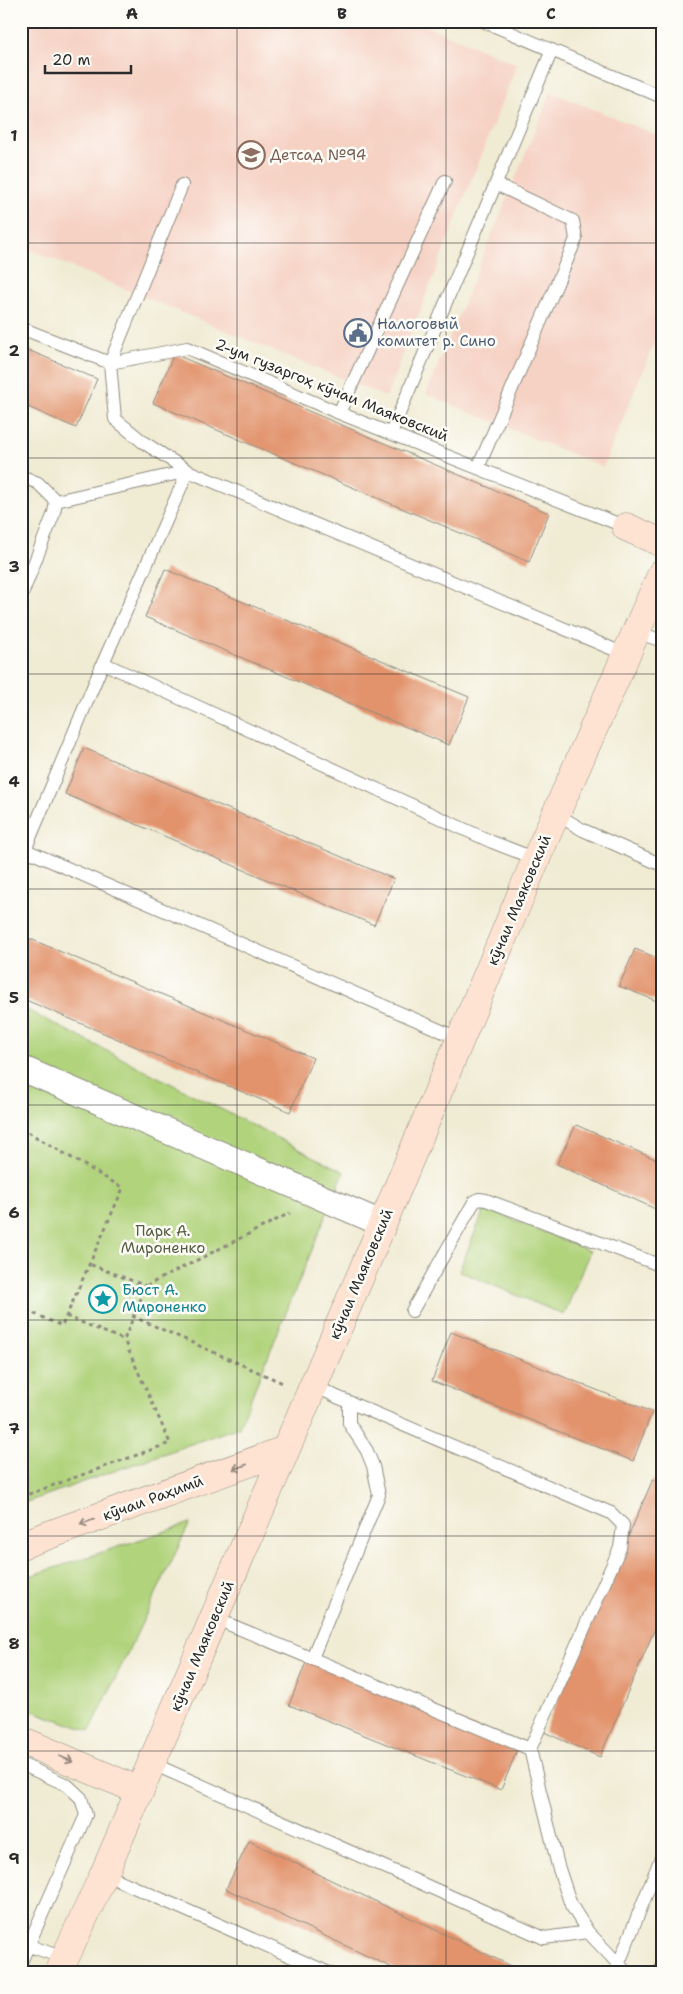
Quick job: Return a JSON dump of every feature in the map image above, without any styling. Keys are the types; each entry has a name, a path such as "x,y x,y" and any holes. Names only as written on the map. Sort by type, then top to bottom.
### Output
{"street":[{"path":"626,527 662,543"},
{"name":"кӯчаи Маяковский","path":"61,1965 104,1874 140,1791 383,1224 536,859 556,814 642,642 662,574"},
{"path":"21,1068 383,1224"},
{"name":"кӯчаи Раҳимӣ","path":"21,1545 286,1450"},
{"path":"21,1740 140,1791"}],"lane":[{"path":"483,21 662,97"},
{"path":"391,433 552,50"},
{"path":"339,413 445,181"},
{"path":"478,468 576,239 573,221 496,184"},
{"path":"182,185 110,363 115,419 143,442 188,471 642,642"},
{"path":"21,328 110,363"},
{"name":"2-ум гузаргоҳ кӯчаи Маяковский","path":"110,363 187,348 339,413 626,527"},
{"path":"56,500 188,471"},
{"path":"188,471 23,849 460,1039"},
{"path":"21,476 38,483 56,500"},
{"path":"21,597 54,513 56,500"},
{"path":"103,663 483,838 536,859"},
{"path":"556,814 583,830 662,865"},
{"path":"412,1312 474,1202 478,1199 486,1200 662,1266"},
{"path":"311,1390 349,1403 611,1513 623,1525 620,1548 530,1749 558,1866 568,1898 588,1932 620,1970 662,1855"},
{"path":"312,1658 379,1495 373,1466 367,1451 349,1423 349,1403"},
{"path":"214,1618 530,1749"},
{"path":"152,1763 544,1938 588,1932"},
{"path":"21,1764 67,1785 81,1798 86,1816 24,1945 21,1962"},
{"path":"104,1874 329,1973"},
{"path":"24,1945 61,1965"}],"path":[{"path":"21,1128 123,1188 62,1326 21,1308"},
{"path":"21,1497 170,1443 124,1340 132,1316 146,1286 295,1211"},
{"path":"89,1264 146,1286"},
{"path":"66,1316 124,1340"},
{"path":"132,1316 311,1390"}],"shaded area":[{"name":"Детсад №94","path":"21,21 414,21 517,64 386,397 21,246"},
{"path":"551,92 662,137 662,324 603,467 426,394"}],"green space":[{"name":"Парк А. Мироненко","path":"21,1007 344,1172 239,1427 21,1504"},
{"path":"485,1208 590,1251 564,1315 459,1271"},
{"path":"190,1523 90,1731 21,1707 21,1579"}],"building":[{"path":"21,347 97,379 76,428 21,404"},
{"path":"174,354 549,513 529,562 153,403"},
{"path":"165,569 469,697 449,745 145,617"},
{"path":"84,748 394,879 374,925 65,794"},
{"path":"21,935 313,1058 290,1112 21,998"},
{"path":"635,949 662,960 662,1003 619,986"},
{"path":"576,1125 662,1162 662,1212 557,1164"},
{"path":"451,1332 652,1412 633,1461 432,1381"},
{"path":"653,1479 662,1483 662,1612 600,1757 544,1732"},
{"path":"307,1660 519,1745 501,1790 289,1705"},
{"path":"249,1841 526,1973 403,1973 226,1889"},
{"path":"662,1951 662,1973 654,1973 652,1972"}],"place":[{"name":"Детсад №94","path":"251,155"},
{"name":"Налоговый комитет р. Сино","path":"358,333"},
{"name":"Бюст А. Мироненко","path":"103,1299"}]}
